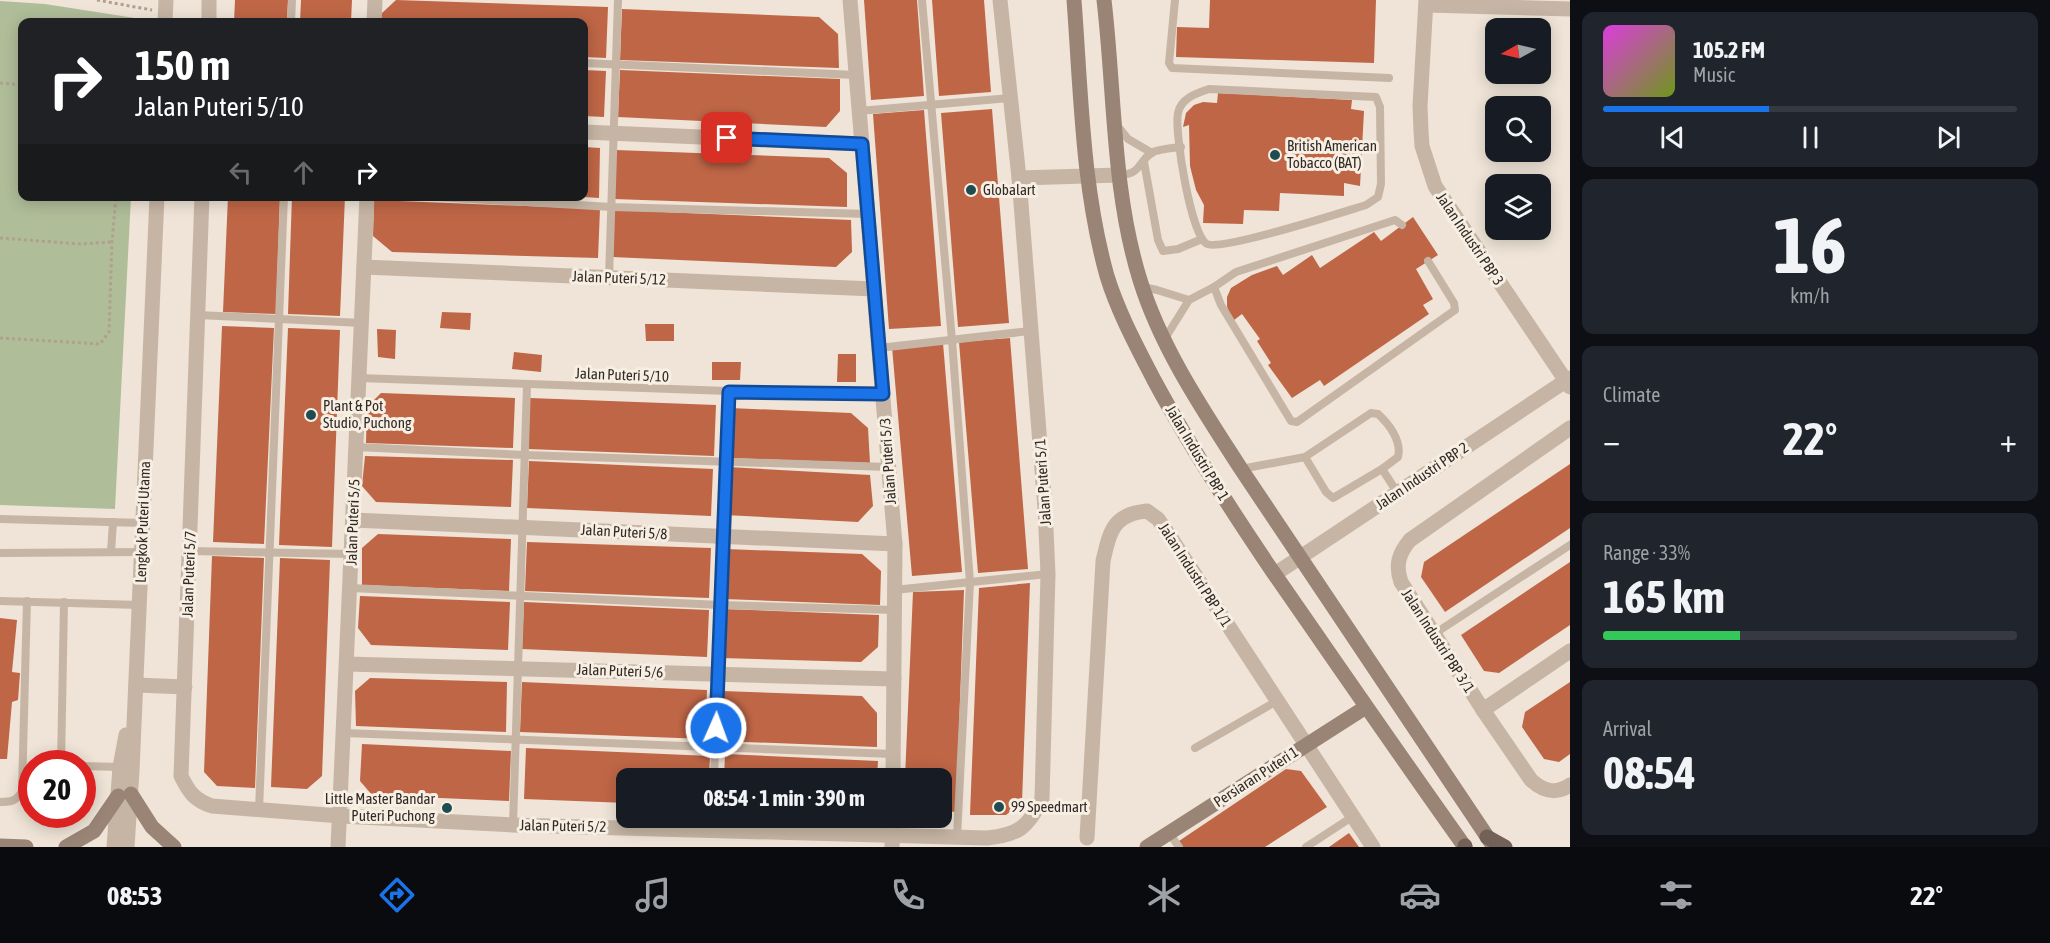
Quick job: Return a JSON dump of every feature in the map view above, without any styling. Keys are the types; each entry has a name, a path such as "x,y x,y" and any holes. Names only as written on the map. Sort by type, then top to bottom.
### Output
{"main road":[{"name":"Jalan Industri PBP 1","path":"1074,0 1088,176 1097,237 1108,278 1134,342 1180,428 1242,527 1465,847"},
{"name":"Jalan Industri PBP 1","path":"1104,0 1119,175 1128,235 1143,287 1164,340 1241,469 1490,842"},
{"name":"Persiaran Puteri 1","path":"1147,847 1366,707"},
{"path":"66,847 94,831 124,795 174,847"},
{"path":"1490,842 1504,847"},
{"path":"0,846 26,847"}],"street":[{"path":"208,18 209,0"},
{"path":"374,18 375,0"},
{"name":"Jalan Puteri 5/3","path":"849,0 895,544 893,768"},
{"name":"Jalan Puteri 5/1","path":"893,841 957,837 987,838 1019,831 1032,819 1042,799 1048,574 1045,508 1019,178 1000,0"},
{"path":"1426,3 1570,9"},
{"name":"Jalan Industri PBP 3","path":"1426,3 1420,106 1421,131 1422,146 1435,186 1569,382"},
{"path":"588,132 862,144"},
{"path":"1019,178 1119,175"},
{"name":"Lengkok Puteri Utama","path":"127,847 124,795 136,685 157,201"},
{"name":"Jalan Puteri 5/7","path":"202,201 182,776 190,794 198,802 212,806 341,816"},
{"name":"Jalan Puteri 5/5","path":"338,847 367,201"},
{"name":"Jalan Puteri 5/12","path":"364,267 874,289"},
{"name":"Jalan Industri PBP 2","path":"1275,574 1397,492 1569,382"},
{"name":"Jalan Industri PBP 3/1","path":"1567,787 1550,791 1540,789 1520,764 1401,582 1397,565 1404,547 1410,540 1570,428"},
{"name":"Jalan Industri PBP 1/1","path":"1087,838 1103,561 1113,529 1122,516 1147,511 1158,519 1373,847"},
{"name":"Jalan Puteri 5/8","path":"353,520 895,544"},
{"path":"1483,710 1570,651"},
{"name":"Jalan Puteri 5/6","path":"347,664 894,679"},
{"path":"114,847 124,795 120,767 136,685 185,687"},
{"name":"Jalan Puteri 5/2","path":"341,816 513,825 712,827 893,841"}],"lane":[{"path":"291,0 291,18"},
{"path":"609,278 618,0"},
{"path":"922,0 952,340 970,582 957,837"},
{"path":"1175,0 1169,63 1172,68 1389,78"},
{"path":"588,63 856,75"},
{"path":"1209,89 1376,97 1380,107 1381,184 1378,197 1366,205 1241,240 1215,245 1207,244 1202,239 1191,214 1180,147 1178,113 1183,103 1195,94 1209,89"},
{"path":"859,111 1010,98"},
{"path":"1115,123 1128,139 1152,153"},
{"path":"1119,175 1129,174 1152,153 1180,147"},
{"path":"1144,162 1158,240 1163,251 1173,251 1202,239"},
{"path":"259,810 284,201"},
{"path":"507,201 612,207 868,214"},
{"path":"1164,340 1189,300 1236,272 1395,220 1402,225"},
{"path":"1214,287 1221,305 1291,421 1297,422 1455,310 1454,303 1428,261"},
{"path":"1143,287 1189,300"},
{"path":"198,315 362,323"},
{"path":"879,348 1030,331"},
{"name":"Jalan Puteri 5/10","path":"359,378 729,392 883,394"},
{"path":"513,825 527,385"},
{"path":"715,768 729,392"},
{"path":"1241,469 1305,457 1371,413 1378,414 1384,419 1400,448 1398,457 1382,469 1333,498 1326,492 1305,457"},
{"path":"356,447 888,467"},
{"path":"1382,469 1397,492"},
{"path":"0,519 143,523"},
{"path":"111,552 113,522"},
{"path":"1434,634 1570,545"},
{"path":"189,550 352,554"},
{"path":"0,553 142,552"},
{"path":"894,590 1048,574"},
{"path":"350,588 721,605 894,610"},
{"path":"0,601 140,605"},
{"path":"27,601 27,750"},
{"path":"61,750 64,603"},
{"path":"1195,748 1277,701"},
{"path":"344,733 893,754"},
{"path":"96,766 120,767"},
{"path":"0,802 9,802 18,798"},
{"path":"1306,847 1352,817"},
{"path":"1169,833 1179,847"}],"path":[{"path":"97,0 165,11"},
{"path":"0,84 18,85"},
{"path":"0,338 100,344 109,332 116,201"},
{"path":"0,238 81,244 112,242"}],"green space":[{"path":"0,1 45,4 135,18 18,18 18,201 131,201 115,509 0,505"}],"building":[{"path":"235,0 288,0 287,18 234,18"},
{"path":"301,0 352,0 351,18 300,18"},
{"path":"396,0 608,7 606,58 588,57 588,18 382,18 381,14"},
{"path":"864,0 917,0 924,96 871,100"},
{"path":"932,0 984,0 991,92 939,96"},
{"path":"1210,0 1376,0 1374,63 1176,57 1177,27 1209,28"},
{"path":"622,9 819,17 838,34 839,68 620,60"},
{"path":"588,70 606,71 604,117 588,116"},
{"path":"620,70 840,79 840,111 826,127 618,117"},
{"name":"British American Tobacco (BAT)","path":"1218,93 1352,100 1351,109 1364,111 1360,186 1344,183 1344,196 1280,193 1279,211 1244,210 1243,224 1203,223 1204,205 1196,190 1190,166 1189,125 1183,127 1186,113 1194,105 1203,102 1217,103"},
{"path":"992,109 1009,323 958,327 941,113"},
{"path":"924,110 941,326 889,329 873,114"},
{"path":"588,147 600,148 599,198 588,197"},
{"path":"616,150 829,158 847,173 847,207 614,199"},
{"path":"228,201 280,201 276,314 223,312"},
{"path":"292,201 345,201 340,316 288,314"},
{"path":"374,201 600,209 598,258 392,252 373,236"},
{"path":"614,210 851,220 852,252 836,267 612,257"},
{"path":"1413,217 1438,255 1416,269 1433,299 1423,305 1429,314 1324,386 1320,380 1292,398 1268,365 1271,363 1257,341 1260,339 1242,314 1234,320 1229,315 1227,297 1231,288 1252,275 1277,266 1283,275 1312,255 1320,268 1374,232 1381,241"},
{"path":"442,312 471,313 470,330 440,328"},
{"path":"645,324 674,324 674,341 646,341"},
{"path":"222,326 274,328 264,544 213,542"},
{"path":"288,328 340,330 332,547 279,545"},
{"path":"377,329 396,330 395,359 378,357"},
{"path":"1010,338 1028,569 978,573 959,342"},
{"path":"943,343 962,572 912,576 892,347"},
{"path":"514,352 542,355 541,372 512,369"},
{"path":"838,354 856,354 856,382 837,382"},
{"path":"712,362 741,362 740,380 712,380"},
{"path":"381,393 515,398 513,448 366,443 367,407"},
{"path":"530,398 716,405 714,456 528,449"},
{"path":"730,408 851,413 868,428 870,463 728,458"},
{"path":"365,456 513,460 511,507 376,502 362,486"},
{"path":"529,461 713,469 711,516 527,508"},
{"path":"1570,464 1570,528 1445,612 1421,577 1424,562"},
{"path":"728,467 870,475 873,506 858,522 725,515"},
{"path":"378,534 511,539 509,591 362,585 362,548"},
{"path":"527,542 711,548 709,598 525,591"},
{"path":"726,549 862,554 881,571 880,605 724,599"},
{"path":"212,556 264,558 255,788 217,786 204,772"},
{"path":"280,558 330,560 322,776 307,789 271,787"},
{"path":"1570,562 1570,625 1499,673 1484,671 1461,635"},
{"path":"1030,583 1022,802 1006,815 970,815 979,588"},
{"path":"964,590 956,812 952,812 952,768 905,768 913,592"},
{"path":"360,596 510,602 508,650 371,645 358,628"},
{"path":"524,602 709,610 707,657 522,649"},
{"path":"724,609 879,615 878,647 861,662 722,658"},
{"path":"0,618 17,620 12,672 20,673 18,700 12,702 7,759 0,759"},
{"path":"370,678 507,682 506,732 356,726 355,691"},
{"path":"522,682 707,690 705,739 520,732"},
{"path":"1570,682 1570,754 1559,762 1544,759 1522,727 1525,712"},
{"path":"722,691 862,696 877,713 877,747 720,741"},
{"path":"362,744 511,751 509,801 372,795 360,781"},
{"path":"526,748 710,756 709,768 616,768 616,803 524,799"},
{"path":"725,754 878,761 878,768 724,768"},
{"path":"1286,769 1301,771 1327,807 1265,847 1183,847 1179,841"},
{"name":"Little Master Bandar Puteri Puchong","path":"444,803 450,805 450,812 443,812"},
{"path":"1349,833 1359,847 1329,847"}],"place":[{"name":"British American Tobacco (BAT)","path":"1275,155"},
{"name":"Globalart","path":"971,190"},
{"name":"Plant & Pot Studio, Puchong","path":"311,415"},
{"name":"99 Speedmart","path":"999,807"},
{"name":"Little Master Bandar Puteri Puchong","path":"447,808"}],"route":[{"path":"716,728 729,392 883,394 862,144 727,138"}]}
